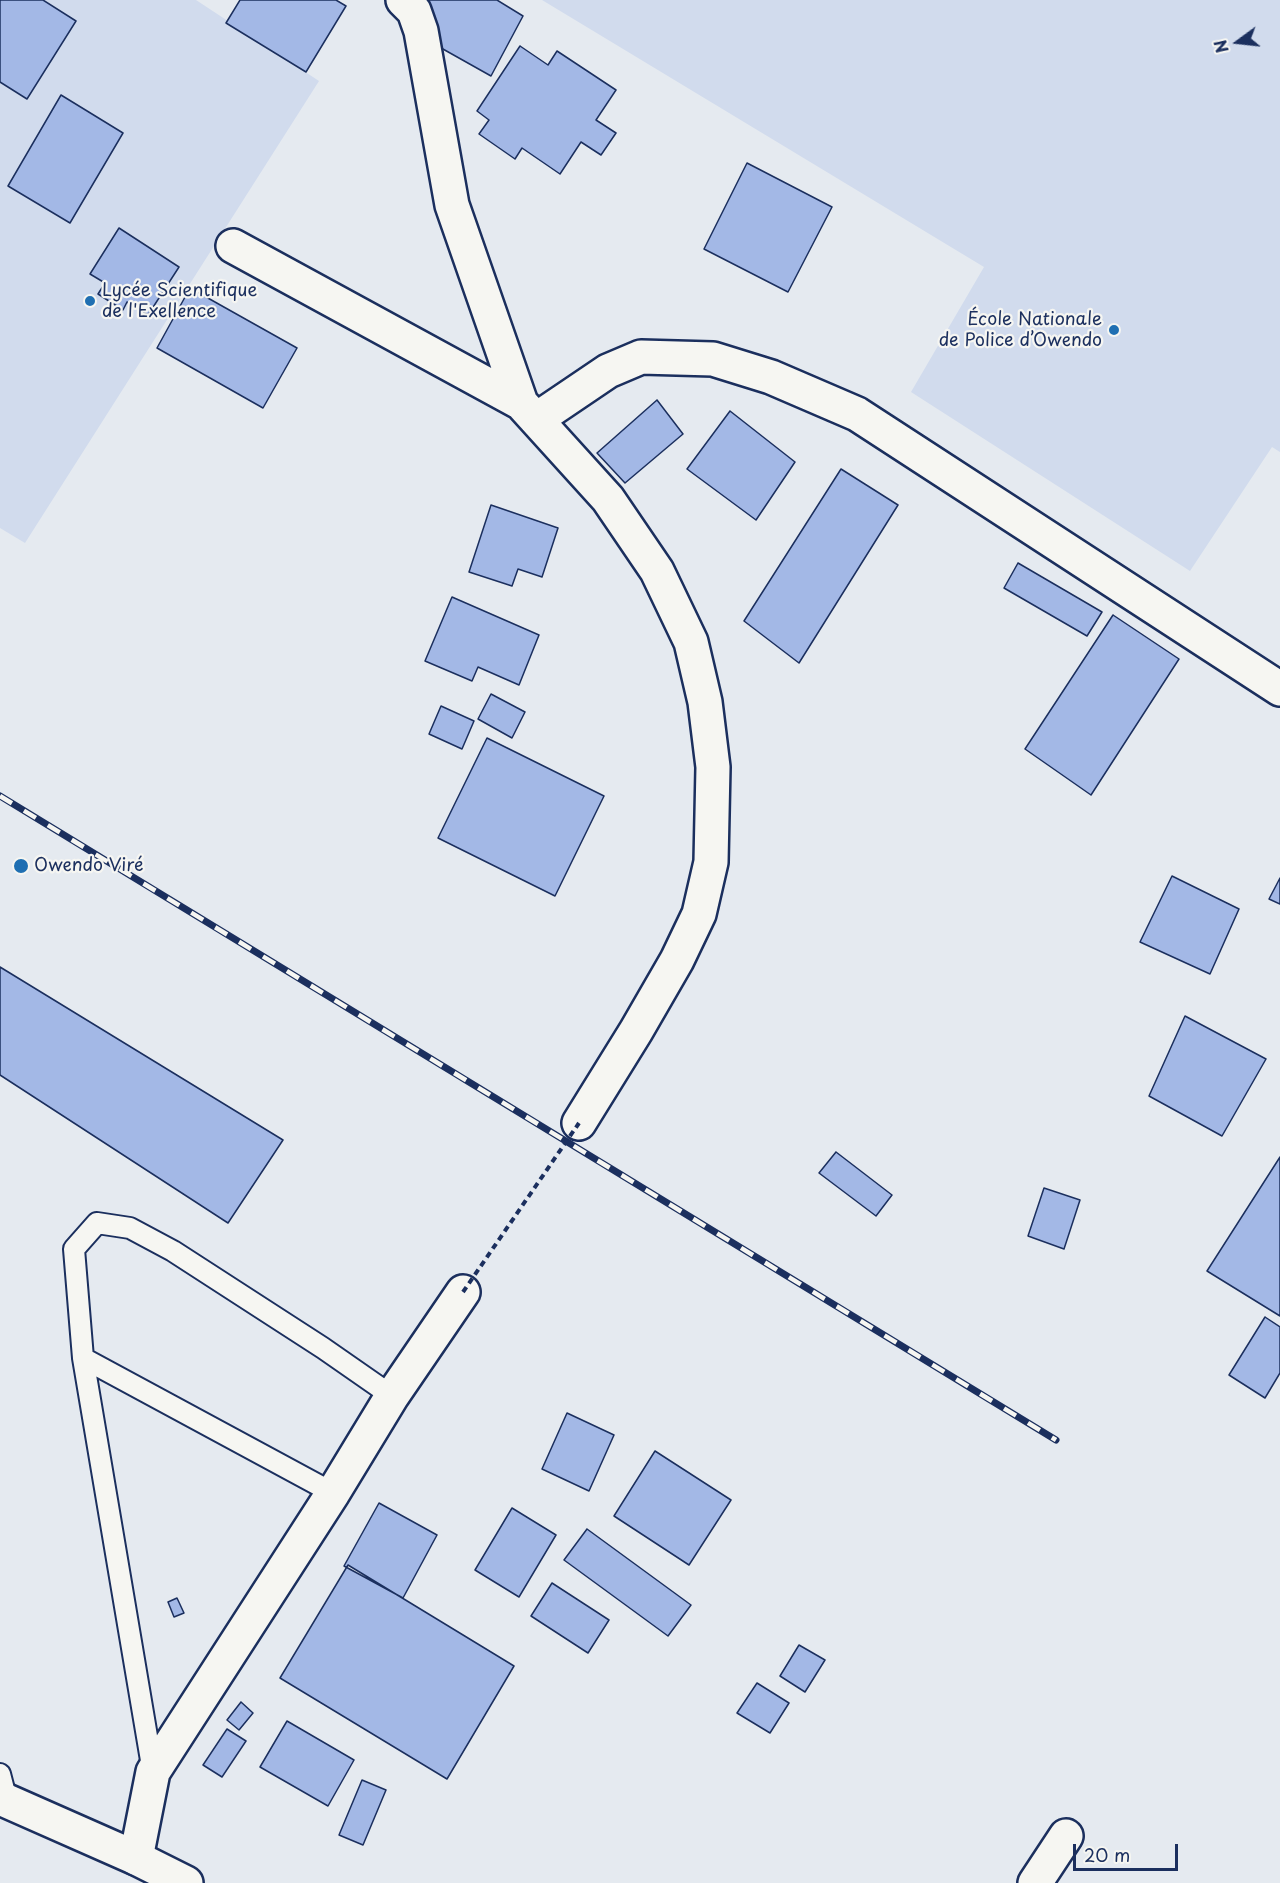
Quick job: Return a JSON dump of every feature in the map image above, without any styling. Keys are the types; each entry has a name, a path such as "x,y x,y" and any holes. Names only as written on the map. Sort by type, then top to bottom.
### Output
{"street":[{"path":"403,0 414,11 421,31 452,205 529,411"},
{"path":"233,246 529,411 608,499 657,571 691,642 705,702 713,767 711,862 699,914 636,1031 579,1123"},
{"path":"529,411 641,357 713,359 771,376 857,414 1280,689"},
{"path":"136,1858 153,1772 333,1493 392,1396 463,1292"},
{"path":"2,1791 186,1883"},
{"path":"1035,1883 1066,1836"}],"lane":[{"path":"153,1772 83,1358 74,1250 97,1223 129,1228 173,1251 323,1348 392,1396"},
{"path":"83,1358 333,1493"}],"path":[{"path":"463,1292 579,1123"}],"shaded area":[{"name":"Lycée Scientifique de l'Exellence","path":"0,0 196,0 319,81 25,543 0,528"},
{"name":"École Nationale de Police d’Owendo","path":"542,0 1280,0 1280,452 1272,447 1190,571 911,392 984,267"}],"building":[{"path":"0,0 43,0 76,21 27,99 0,82"},
{"path":"240,0 336,0 346,6 306,72 226,23"},
{"path":"423,0 497,0 523,16 491,76 434,44"},
{"path":"520,46 548,65 557,51 616,90 596,120 616,133 601,155 581,142 560,174 522,148 515,159 479,134 489,120 477,111"},
{"path":"61,95 123,133 70,223 8,186"},
{"path":"747,163 832,207 788,292 704,249"},
{"path":"119,228 179,267 148,315 127,302 123,310 98,294 105,283 90,274"},
{"path":"190,288 297,348 263,408 157,348"},
{"path":"657,400 683,434 625,483 597,453"},
{"path":"730,411 795,462 756,520 687,469"},
{"path":"841,469 898,505 799,663 744,621"},
{"path":"491,505 558,528 542,577 518,569 512,586 469,572"},
{"path":"1018,563 1102,612 1087,636 1004,588"},
{"path":"452,597 539,635 519,685 478,667 472,681 425,661"},
{"path":"1113,615 1179,659 1091,795 1025,749"},
{"path":"491,694 525,712 512,738 478,719"},
{"path":"441,706 474,721 462,749 429,734"},
{"path":"487,738 604,796 555,896 438,838"},
{"path":"1172,876 1239,909 1210,974 1140,942"},
{"path":"1280,878 1280,904 1269,899"},
{"path":"0,967 283,1140 228,1223 0,1075"},
{"path":"1185,1016 1266,1059 1222,1136 1149,1096"},
{"path":"836,1152 892,1195 876,1216 819,1173"},
{"path":"1280,1157 1280,1316 1207,1271"},
{"path":"1044,1188 1080,1200 1064,1249 1028,1236"},
{"path":"1265,1317 1280,1327 1280,1373 1265,1398 1229,1375"},
{"path":"567,1413 614,1435 589,1491 542,1469"},
{"path":"655,1451 731,1500 689,1565 614,1516"},
{"path":"379,1503 437,1535 403,1598 344,1566"},
{"path":"512,1508 556,1535 519,1597 475,1570"},
{"path":"587,1529 691,1605 668,1636 564,1560"},
{"path":"348,1565 514,1666 447,1779 280,1678"},
{"path":"552,1583 609,1620 588,1653 531,1616"},
{"path":"177,1598 184,1613 174,1617 168,1602"},
{"path":"799,1645 825,1660 805,1692 780,1676"},
{"path":"757,1683 789,1703 770,1733 737,1713"},
{"path":"241,1702 253,1713 239,1730 227,1720"},
{"path":"287,1721 354,1760 328,1806 260,1767"},
{"path":"227,1729 246,1741 222,1777 203,1765"},
{"path":"362,1780 386,1790 363,1845 339,1835"}],"railway":[{"path":"0,796 1056,1440"}],"place":[{"name":"Lycée Scientifique de l'Exellence","path":"90,301"},
{"name":"École Nationale de Police d’Owendo","path":"1114,330"},
{"name":"Owendo Viré","path":"21,866"}]}
